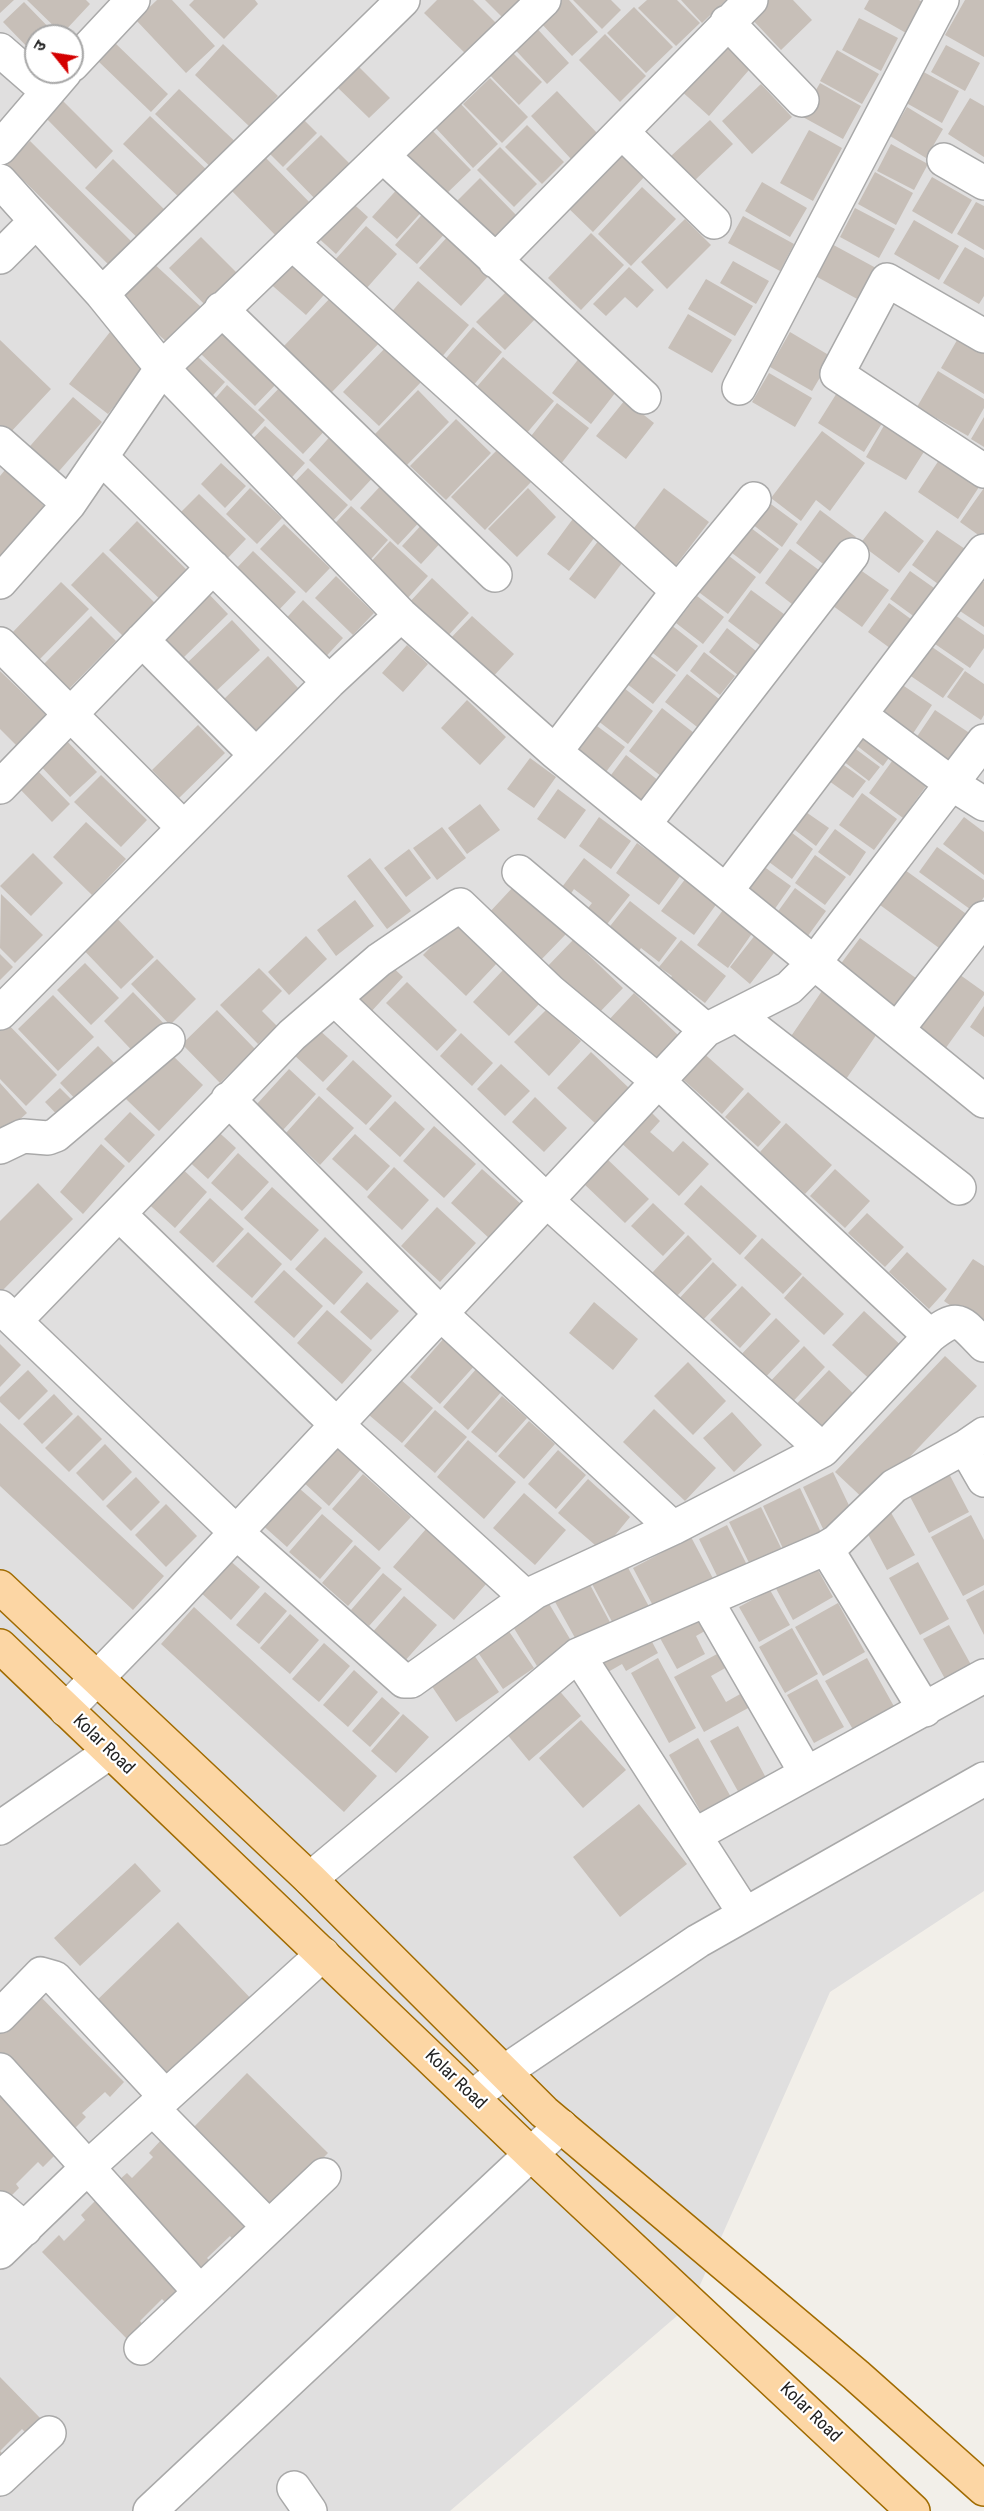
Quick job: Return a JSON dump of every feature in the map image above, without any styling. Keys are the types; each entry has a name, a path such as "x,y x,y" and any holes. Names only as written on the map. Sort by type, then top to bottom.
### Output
{"main road":[{"path":"0,1587 310,1880 533,2100 856,2374 984,2488"},
{"name":"Kolar Road","path":"0,1647 504,2127 913,2511"}],"street":[{"path":"84,52 133,0"},
{"path":"102,294 403,0"},
{"path":"0,582 69,504 162,368 544,0"},
{"path":"739,388 942,0"},
{"path":"495,261 739,11 802,100"},
{"path":"0,50 24,64"},
{"path":"0,148 54,84"},
{"path":"622,133 714,222"},
{"path":"383,156 644,397"},
{"path":"944,160 984,183"},
{"path":"0,181 102,294 162,368 401,615 555,753 645,823 984,1101"},
{"path":"0,257 36,221"},
{"path":"292,243 678,591"},
{"path":"984,336 887,280 837,371 838,376 984,471"},
{"path":"221,309 495,575"},
{"path":"2,449 69,504"},
{"path":"101,457 329,682"},
{"path":"555,753 678,591 754,499"},
{"path":"726,891 984,551"},
{"path":"645,823 852,555"},
{"path":"0,787 25,763 68,714 213,567"},
{"path":"0,1013 329,682 401,615"},
{"path":"142,640 256,755"},
{"path":"0,644 183,827"},
{"path":"860,715 952,784 984,804"},
{"path":"66,1710 237,1533 706,1030 789,988 814,963 984,741"},
{"path":"519,872 706,1030"},
{"path":"930,1336 659,1082 550,991 460,905 379,960 292,1035 118,1214 7,1314 237,1533 404,1681 411,1681 527,1598 673,1528 793,1468 823,1450 930,1336 948,1321 955,1321 965,1326 984,1345"},
{"path":"897,1030 974,953 984,918"},
{"path":"335,999 547,1201 823,1450"},
{"path":"737,1015 959,1188"},
{"path":"0,1147 23,1136 48,1138 57,1135 168,1040"},
{"path":"228,1099 441,1314 673,1528"},
{"path":"118,1214 337,1425 527,1598"},
{"path":"310,1880 579,1654 826,1548 894,1486 975,1441 984,1480"},
{"path":"826,1548 925,1710"},
{"path":"706,1600 806,1773"},
{"path":"579,1654 745,1914"},
{"path":"695,1835 984,1676"},
{"path":"0,1828 110,1752"},
{"path":"150,2511 504,2127 698,1941 984,1779"},
{"path":"0,2253 87,2168 323,1954"},
{"path":"0,2016 41,1974 48,1974 55,1978 159,2102 269,2227"},
{"path":"0,2070 200,2292"},
{"path":"504,2127 533,2100"},
{"path":"141,2348 324,2175"},
{"path":"0,2208 25,2229"},
{"path":"0,2479 49,2433"}],"shaded area":[{"path":"0,0 984,0 984,1891 830,1992 692,2303 450,2511 0,2511"}],"building":[{"path":"0,0 14,0 0,13"},
{"path":"27,0 86,0 90,4 71,24 52,24"},
{"path":"157,0 172,0 215,46 186,73 136,20"},
{"path":"194,0 255,0 258,4 224,39 189,5"},
{"path":"437,0 473,0 499,26 469,57 424,13"},
{"path":"485,0 523,0 504,19"},
{"path":"562,0 569,0 598,32 572,56 539,21"},
{"path":"573,0 611,0 621,10 602,29"},
{"path":"647,0 677,0 700,23 676,46 638,8"},
{"path":"681,0 726,0 702,23"},
{"path":"766,0 793,0 812,20 781,50 749,16"},
{"path":"869,0 919,0 924,3 906,33 864,9"},
{"path":"965,0 984,0 984,57 945,35"},
{"path":"24,2 45,24 24,24 24,44 3,22"},
{"path":"634,7 673,47 646,73 607,33"},
{"path":"859,18 898,38 881,71 842,50"},
{"path":"531,22 569,63 547,84 509,43"},
{"path":"605,34 646,76 620,102 579,60"},
{"path":"725,35 755,63 709,116 678,88"},
{"path":"115,43 168,94 151,112 98,61"},
{"path":"223,44 278,96 250,127 195,75"},
{"path":"946,45 980,63 965,91 931,72"},
{"path":"506,46 542,82 519,105 483,68"},
{"path":"837,50 879,74 862,104 820,81"},
{"path":"355,63 390,98 369,118 334,84"},
{"path":"918,69 959,91 942,123 901,100"},
{"path":"490,78 528,117 502,143 463,104"},
{"path":"820,83 861,106 843,139 801,116"},
{"path":"761,84 792,117 752,154 722,121"},
{"path":"179,89 241,147 216,172 155,114"},
{"path":"557,91 598,134 572,160 531,116"},
{"path":"970,98 984,106 984,157 948,134"},
{"path":"62,100 113,151 96,169 45,117"},
{"path":"459,102 498,144 473,168 434,126"},
{"path":"907,107 943,129 926,158 890,136"},
{"path":"292,108 317,133 283,167 258,142"},
{"path":"150,116 210,173 183,201 123,144"},
{"path":"710,120 733,144 694,181 671,156"},
{"path":"527,125 564,162 542,184 505,147"},
{"path":"429,127 471,170 445,195 403,153"},
{"path":"809,130 842,148 813,201 780,183"},
{"path":"321,135 355,169 320,204 286,169"},
{"path":"30,141 136,246 114,270 7,164"},
{"path":"891,144 928,164 914,190 877,171"},
{"path":"616,146 646,175 593,232 563,203"},
{"path":"500,147 537,184 514,207 477,170"},
{"path":"264,156 316,209 282,242 230,189"},
{"path":"113,159 169,214 142,242 85,188"},
{"path":"875,172 913,193 896,225 858,204"},
{"path":"932,177 972,200 952,234 912,211"},
{"path":"480,178 517,216 492,241 455,203"},
{"path":"762,182 807,208 790,237 745,211"},
{"path":"401,185 426,207 397,239 372,217"},
{"path":"642,187 676,219 631,266 598,234"},
{"path":"348,199 368,217 336,254 315,235"},
{"path":"976,202 984,206 984,250 957,234"},
{"path":"855,208 895,229 879,258 840,237"},
{"path":"426,210 448,230 417,264 395,245"},
{"path":"743,216 794,244 780,271 728,243"},
{"path":"685,219 711,245 667,289 641,262"},
{"path":"914,220 959,246 939,280 894,254"},
{"path":"366,226 397,254 365,290 333,262"},
{"path":"591,233 624,265 581,310 548,278"},
{"path":"450,234 492,272 461,306 419,268"},
{"path":"201,237 239,275 207,307 169,268"},
{"path":"828,242 876,268 859,300 810,273"},
{"path":"965,247 984,258 984,296 979,304 943,283"},
{"path":"292,252 331,287 306,315 266,280"},
{"path":"733,261 769,281 756,304 720,283"},
{"path":"152,262 201,307 168,343 118,299"},
{"path":"629,267 654,290 637,308 625,297 606,316 593,304"},
{"path":"706,279 753,306 735,336 688,309"},
{"path":"418,281 469,325 440,359 389,315"},
{"path":"510,288 538,316 505,350 476,322"},
{"path":"335,293 383,339 331,393 283,347"},
{"path":"688,314 732,340 712,373 668,348"},
{"path":"473,327 502,352 471,388 442,363"},
{"path":"224,331 278,382 255,406 201,354"},
{"path":"110,332 148,363 108,414 69,384"},
{"path":"790,332 832,357 812,391 770,367"},
{"path":"960,335 984,349 984,394 941,368"},
{"path":"0,340 51,389 8,435 0,427"},
{"path":"186,346 225,382 205,404 166,368"},
{"path":"387,346 422,381 379,426 343,392"},
{"path":"503,357 554,401 526,434 474,390"},
{"path":"580,357 619,388 591,424 552,393"},
{"path":"938,371 984,399 984,408 968,436 917,407"},
{"path":"769,373 812,398 795,427 752,402"},
{"path":"285,382 330,425 303,454 258,410"},
{"path":"227,385 265,420 243,444 206,409"},
{"path":"840,388 886,417 864,452 818,423"},
{"path":"418,390 449,422 407,465 375,434"},
{"path":"73,397 102,422 53,478 24,453"},
{"path":"625,400 654,423 626,459 596,436"},
{"path":"557,403 589,428 560,465 528,440"},
{"path":"984,417 984,447 971,439"},
{"path":"456,419 491,453 446,500 410,466"},
{"path":"886,422 927,447 906,480 866,457"},
{"path":"265,426 305,463 283,487 243,449"},
{"path":"335,431 378,472 351,501 309,460"},
{"path":"822,431 865,463 830,511 816,500 801,521 771,498"},
{"path":"499,448 532,481 485,530 451,497"},
{"path":"941,457 981,484 958,519 918,492"},
{"path":"221,463 246,486 225,508 201,484"},
{"path":"308,468 348,505 326,528 286,491"},
{"path":"5,470 45,507 0,557 0,476"},
{"path":"386,480 425,516 398,545 360,508"},
{"path":"250,488 282,518 257,544 226,514"},
{"path":"528,488 556,517 517,557 488,529"},
{"path":"664,488 709,522 673,569 628,536"},
{"path":"984,488 984,539 960,522"},
{"path":"199,494 246,539 225,561 177,516"},
{"path":"768,502 798,524 782,547 752,524"},
{"path":"351,506 388,540 364,567 327,532"},
{"path":"820,510 856,537 831,570 796,543"},
{"path":"885,511 924,541 899,573 860,544"},
{"path":"575,516 598,533 569,571 547,554"},
{"path":"426,520 445,538 421,564 402,546"},
{"path":"137,521 193,576 166,605 109,550"},
{"path":"284,524 330,568 306,593 260,549"},
{"path":"747,525 779,549 760,574 728,550"},
{"path":"937,530 971,553 945,589 912,565"},
{"path":"599,540 625,559 595,599 569,579"},
{"path":"390,541 428,576 405,601 367,566"},
{"path":"790,549 823,573 797,608 765,583"},
{"path":"253,551 296,592 275,614 232,573"},
{"path":"103,552 156,604 124,637 71,585"},
{"path":"724,552 756,577 728,614 696,590"},
{"path":"856,567 889,590 862,627 829,603"},
{"path":"910,571 944,595 923,623 890,599"},
{"path":"336,576 374,613 353,635 315,598"},
{"path":"975,576 984,582 984,627 954,607"},
{"path":"432,578 469,613 444,640 407,605"},
{"path":"61,582 89,609 39,660 11,634"},
{"path":"205,590 228,614 182,659 159,635"},
{"path":"751,590 788,617 765,649 728,621"},
{"path":"697,596 724,617 703,644 676,623"},
{"path":"303,600 343,638 320,663 280,625"},
{"path":"889,603 919,625 898,654 868,632"},
{"path":"955,615 984,635 984,648 970,668 935,644"},
{"path":"91,616 116,641 67,691 42,666"},
{"path":"472,616 514,654 489,681 447,642"},
{"path":"232,620 260,650 214,693 186,664"},
{"path":"670,624 698,646 677,672 649,650"},
{"path":"727,628 756,651 738,675 709,652"},
{"path":"919,638 964,669 943,698 899,668"},
{"path":"407,645 428,664 403,692 382,673"},
{"path":"644,651 676,675 653,704 622,680"},
{"path":"704,652 735,676 720,695 690,671"},
{"path":"268,656 299,689 253,734 221,702"},
{"path":"0,671 49,718 20,749 0,729"},
{"path":"965,671 984,684 984,715 981,720 947,697"},
{"path":"687,674 723,702 701,730 665,702"},
{"path":"898,682 932,705 912,735 878,712"},
{"path":"619,684 653,711 628,744 593,717"},
{"path":"467,700 506,737 480,765 441,728"},
{"path":"662,708 694,733 661,776 629,751"},
{"path":"935,710 971,734 948,768 912,744"},
{"path":"198,725 225,753 179,798 152,770"},
{"path":"597,726 625,747 599,781 572,759"},
{"path":"868,728 896,748 883,766 856,745"},
{"path":"60,734 97,772 70,797 34,759"},
{"path":"853,747 880,767 869,781 843,761"},
{"path":"626,755 659,781 635,812 602,787"},
{"path":"895,757 929,782 903,818 869,793"},
{"path":"530,758 556,777 534,808 507,789"},
{"path":"841,763 866,781 853,798 829,781"},
{"path":"35,768 70,804 52,822 17,786"},
{"path":"101,775 147,820 121,847 74,802"},
{"path":"558,789 586,810 565,839 537,819"},
{"path":"862,793 897,819 874,850 839,825"},
{"path":"480,804 500,830 467,854 448,828"},
{"path":"803,810 829,828 816,846 791,827"},
{"path":"599,817 631,841 611,869 579,846"},
{"path":"964,817 984,832 984,875 943,844"},
{"path":"86,822 126,859 92,895 53,857"},
{"path":"442,827 466,858 437,880 413,848"},
{"path":"787,829 813,849 792,879 765,859"},
{"path":"835,829 866,852 850,876 818,852"},
{"path":"637,843 681,875 659,905 616,873"},
{"path":"937,847 984,880 984,897 974,912 919,872"},
{"path":"409,849 431,878 406,897 384,868"},
{"path":"33,853 63,883 31,916 0,886"},
{"path":"815,855 846,877 825,905 795,883"},
{"path":"370,858 411,911 387,929 347,876"},
{"path":"584,858 630,895 604,928 585,912 592,903 574,889 568,898 559,891"},
{"path":"763,866 791,886 769,917 740,897"},
{"path":"905,870 972,918 946,953 880,905"},
{"path":"686,878 718,902 694,935 661,911"},
{"path":"515,885 566,934 538,963 487,915"},
{"path":"795,888 826,911 802,944 771,921"},
{"path":"1,894 43,935 15,963 0,948"},
{"path":"355,900 374,926 336,956 317,930"},
{"path":"630,901 677,938 659,962 641,948 637,954 607,930"},
{"path":"109,910 154,957 121,989 76,942"},
{"path":"723,910 753,932 728,968 697,945"},
{"path":"456,921 499,961 466,996 423,955"},
{"path":"756,934 777,949 750,984 730,967"},
{"path":"306,936 327,959 289,995 268,972"},
{"path":"860,938 920,981 894,1017 834,973"},
{"path":"573,940 623,988 595,1017 545,969"},
{"path":"681,940 726,976 705,1003 688,990 683,997 666,983 672,976 659,967"},
{"path":"0,954 13,967 0,980"},
{"path":"157,959 196,999 170,1025 131,984"},
{"path":"385,960 403,977 369,1014 351,996"},
{"path":"85,963 119,998 91,1025 57,990"},
{"path":"259,968 282,991 262,1011 277,1026 258,1044 220,1005"},
{"path":"504,969 540,1003 509,1036 473,1002"},
{"path":"956,972 984,992 984,995 940,1056 911,1035"},
{"path":"407,982 457,1030 437,1051 386,1003"},
{"path":"824,988 881,1028 842,1085 785,1045"},
{"path":"133,992 172,1032 142,1061 104,1021"},
{"path":"634,993 678,1035 650,1065 606,1023"},
{"path":"53,995 94,1037 58,1071 18,1029"},
{"path":"984,1006 984,1037 970,1027"},
{"path":"547,1009 581,1041 549,1076 514,1042"},
{"path":"217,1010 255,1049 220,1083 182,1044"},
{"path":"3,1019 57,1075 26,1106 0,1079 0,1023"},
{"path":"317,1028 348,1056 323,1082 293,1054"},
{"path":"461,1033 493,1063 472,1086 440,1056"},
{"path":"98,1046 122,1071 84,1108 60,1083"},
{"path":"700,1050 744,1089 722,1114 678,1075"},
{"path":"591,1052 629,1088 596,1124 557,1088"},
{"path":"170,1053 203,1085 159,1131 126,1099"},
{"path":"353,1060 392,1096 366,1125 326,1089"},
{"path":"501,1064 530,1091 505,1116 477,1089"},
{"path":"289,1069 316,1094 283,1130 256,1105"},
{"path":"0,1083 27,1113 0,1137"},
{"path":"60,1088 81,1109 66,1124 45,1102"},
{"path":"748,1092 781,1122 758,1147 725,1117"},
{"path":"319,1096 354,1128 320,1165 286,1133"},
{"path":"535,1097 567,1128 544,1152 512,1122"},
{"path":"395,1101 425,1129 400,1157 369,1129"},
{"path":"646,1107 660,1121 650,1132 673,1152 683,1141 709,1164 679,1196 617,1139"},
{"path":"130,1112 155,1135 129,1163 104,1139"},
{"path":"786,1123 832,1165 805,1194 760,1152"},
{"path":"211,1125 236,1148 208,1179 183,1156"},
{"path":"434,1126 476,1164 444,1198 403,1161"},
{"path":"355,1134 390,1166 367,1191 332,1159"},
{"path":"101,1144 125,1166 83,1214 60,1192"},
{"path":"238,1153 269,1182 242,1211 211,1183"},
{"path":"605,1157 649,1199 625,1223 582,1182"},
{"path":"175,1162 207,1192 175,1228 142,1198"},
{"path":"394,1167 429,1200 402,1230 367,1197"},
{"path":"482,1169 522,1205 490,1239 451,1203"},
{"path":"835,1169 870,1201 845,1228 810,1196"},
{"path":"38,1183 73,1219 0,1293 0,1221"},
{"path":"701,1185 757,1236 740,1255 684,1204"},
{"path":"272,1187 319,1230 291,1261 244,1218"},
{"path":"210,1198 244,1229 213,1263 179,1232"},
{"path":"653,1203 685,1233 663,1256 631,1226"},
{"path":"437,1207 476,1243 440,1282 401,1246"},
{"path":"867,1213 904,1247 885,1267 848,1233"},
{"path":"248,1232 282,1264 252,1298 216,1266"},
{"path":"688,1235 712,1259 676,1297 651,1274"},
{"path":"325,1237 363,1272 334,1305 295,1269"},
{"path":"762,1238 802,1274 783,1294 744,1258"},
{"path":"907,1252 947,1289 929,1309 889,1272"},
{"path":"973,1259 984,1266 984,1329 944,1301"},
{"path":"713,1262 737,1285 700,1323 677,1301"},
{"path":"284,1270 323,1306 294,1338 254,1302"},
{"path":"803,1276 844,1314 824,1335 784,1298"},
{"path":"367,1282 399,1311 371,1340 340,1312"},
{"path":"742,1286 771,1314 740,1348 710,1320"},
{"path":"594,1302 638,1339 613,1370 569,1333"},
{"path":"327,1310 372,1350 342,1384 297,1343"},
{"path":"864,1311 906,1350 875,1384 832,1345"},
{"path":"776,1318 800,1341 760,1383 736,1360"},
{"path":"445,1337 476,1364 440,1404 410,1377"},
{"path":"0,1344 21,1365 0,1387"},
{"path":"804,1346 825,1367 786,1409 764,1388"},
{"path":"945,1356 977,1386 867,1502 835,1472"},
{"path":"688,1362 726,1401 693,1435 654,1396"},
{"path":"477,1368 503,1390 468,1430 443,1407"},
{"path":"28,1370 48,1391 19,1420 0,1402 0,1397"},
{"path":"829,1370 859,1399 819,1441 789,1412"},
{"path":"400,1379 433,1408 402,1443 369,1415"},
{"path":"54,1394 73,1414 42,1444 23,1424"},
{"path":"502,1396 527,1418 496,1453 471,1432"},
{"path":"654,1409 716,1468 685,1501 623,1442"},
{"path":"435,1410 467,1437 435,1473 404,1446"},
{"path":"732,1412 762,1445 734,1472 703,1438"},
{"path":"78,1415 102,1439 69,1472 45,1448"},
{"path":"529,1421 555,1444 524,1479 498,1456"},
{"path":"0,1423 164,1576 133,1610 0,1486"},
{"path":"468,1440 516,1482 484,1519 437,1477"},
{"path":"334,1442 363,1467 329,1506 301,1480"},
{"path":"105,1444 132,1472 103,1501 76,1473"},
{"path":"558,1450 586,1475 556,1509 528,1484"},
{"path":"945,1466 969,1512 929,1533 905,1487"},
{"path":"833,1472 856,1520 826,1535 803,1487"},
{"path":"363,1474 411,1517 379,1551 332,1509"},
{"path":"136,1477 160,1502 131,1531 106,1506"},
{"path":"588,1479 630,1517 602,1551 558,1513"},
{"path":"293,1483 322,1508 287,1547 259,1522"},
{"path":"800,1488 825,1541 788,1559 763,1506"},
{"path":"524,1493 566,1530 535,1565 493,1528"},
{"path":"166,1504 197,1536 166,1567 135,1535"},
{"path":"761,1507 787,1560 755,1575 729,1522"},
{"path":"889,1509 915,1555 887,1570 862,1523"},
{"path":"322,1514 353,1541 320,1579 289,1552"},
{"path":"971,1515 984,1540 984,1585 963,1596 931,1537"},
{"path":"727,1525 751,1573 722,1586 699,1539"},
{"path":"426,1529 487,1583 454,1620 393,1567"},
{"path":"691,1537 717,1586 659,1617 633,1568"},
{"path":"355,1545 381,1568 348,1606 322,1583"},
{"path":"227,1558 260,1587 231,1620 199,1591"},
{"path":"813,1561 833,1597 793,1620 773,1583"},
{"path":"918,1562 949,1619 920,1635 889,1578"},
{"path":"626,1564 653,1614 618,1633 591,1582"},
{"path":"383,1573 402,1589 369,1626 351,1610"},
{"path":"588,1581 612,1626 579,1645 554,1600"},
{"path":"770,1590 790,1625 759,1642 739,1607"},
{"path":"984,1590 984,1635 966,1600"},
{"path":"265,1592 287,1611 259,1644 236,1625"},
{"path":"404,1596 437,1625 403,1663 371,1634"},
{"path":"548,1602 573,1644 537,1666 512,1625"},
{"path":"838,1603 865,1652 823,1676 795,1627"},
{"path":"194,1607 377,1776 344,1812 161,1644"},
{"path":"703,1611 712,1627 696,1636 705,1654 677,1669 655,1629"},
{"path":"290,1614 319,1640 290,1674 260,1648"},
{"path":"949,1625 975,1672 949,1686 923,1639"},
{"path":"644,1627 658,1653 626,1671 622,1664 608,1672 597,1653"},
{"path":"792,1628 818,1674 785,1693 759,1647"},
{"path":"508,1630 534,1668 503,1689 477,1651"},
{"path":"324,1643 350,1666 319,1702 292,1679"},
{"path":"472,1652 499,1692 456,1722 429,1682"},
{"path":"719,1653 727,1667 711,1676 726,1702 742,1693 750,1707 704,1732 674,1677"},
{"path":"658,1658 696,1728 669,1743 631,1673"},
{"path":"867,1658 896,1710 855,1733 825,1681"},
{"path":"354,1670 378,1692 348,1727 323,1705"},
{"path":"817,1679 844,1727 814,1743 787,1695"},
{"path":"557,1688 581,1716 529,1761 506,1733"},
{"path":"382,1697 400,1713 370,1747 352,1731"},
{"path":"403,1714 429,1737 396,1773 371,1751"},
{"path":"581,1720 626,1770 583,1808 539,1758"},
{"path":"738,1726 772,1789 745,1804 710,1741"},
{"path":"698,1738 737,1808 708,1825 669,1755"},
{"path":"639,1804 687,1864 620,1917 573,1857"},
{"path":"135,1863 161,1891 80,1966 54,1938"},
{"path":"178,1922 256,2004 172,2086 93,2004"},
{"path":"38,1994 124,2082 110,2097 105,2092 82,2113 86,2117 71,2132 0,2059 0,2029 6,2033 28,2012 23,2008"},
{"path":"247,2073 328,2153 270,2212 189,2132"},
{"path":"0,2094 57,2153 43,2167 38,2162 16,2184 19,2188 4,2203 0,2198"},
{"path":"163,2138 249,2227 234,2241 230,2236 207,2258 211,2262 196,2277 110,2188 127,2173 132,2178 153,2157 149,2153"},
{"path":"95,2201 181,2290 167,2304 162,2299 140,2321 143,2325 128,2340 42,2252 59,2235 64,2241 85,2220 81,2215"},
{"path":"0,2377 42,2420 27,2434 22,2429 0,2451"}]}
